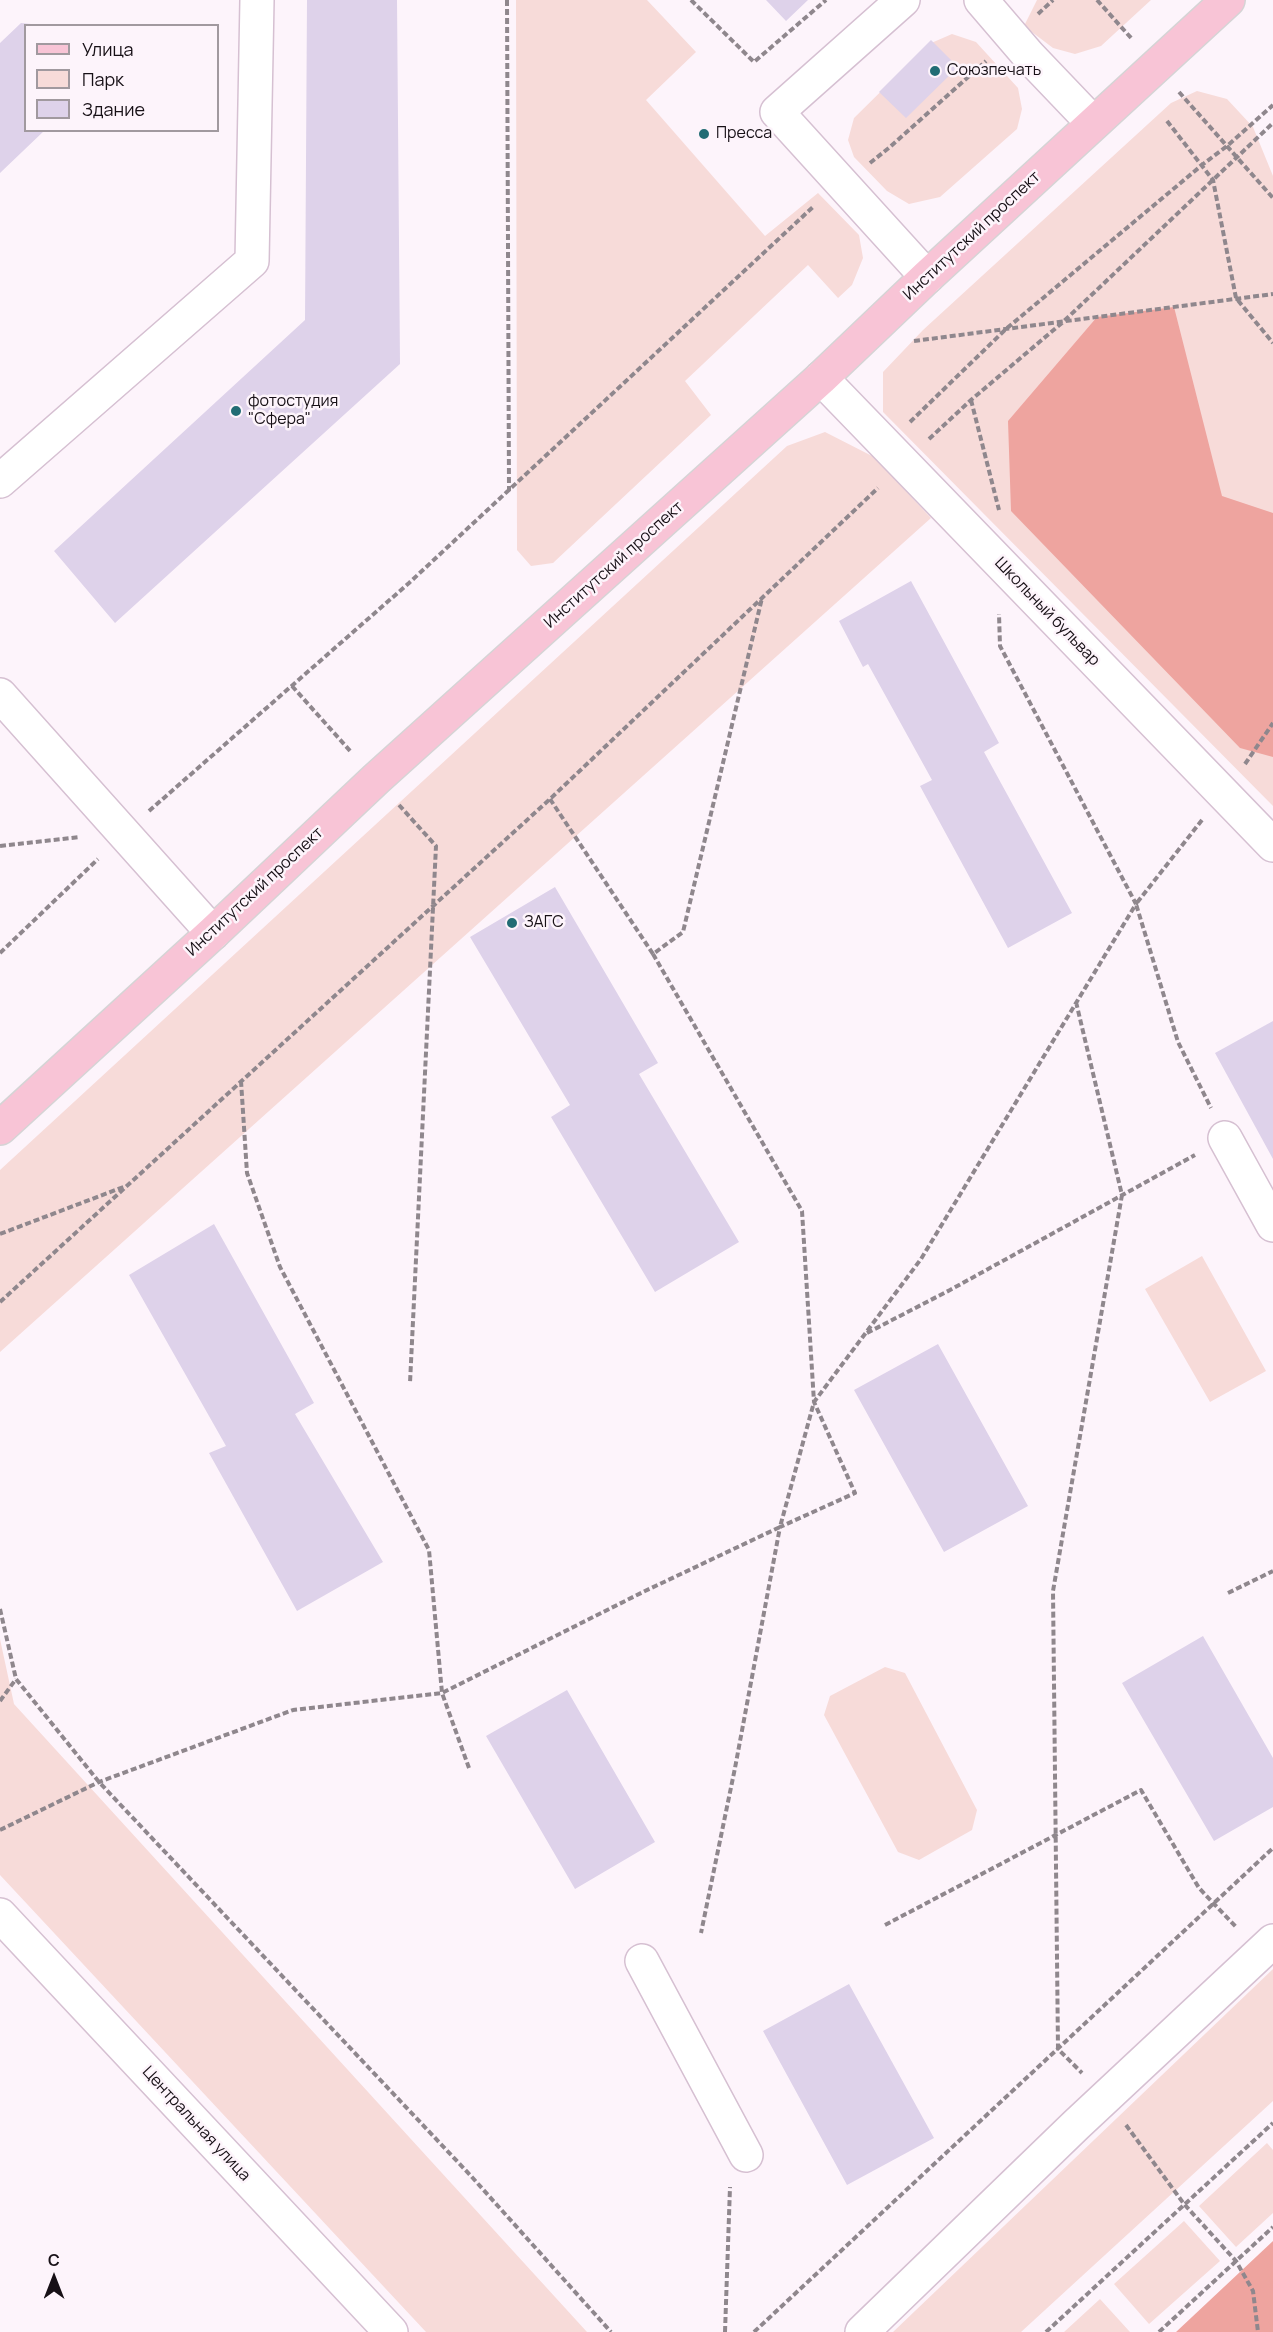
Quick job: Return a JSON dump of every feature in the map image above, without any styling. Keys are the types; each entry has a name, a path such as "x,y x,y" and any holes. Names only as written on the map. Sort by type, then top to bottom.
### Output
{"main road":[{"name":"Институтский проспект","path":"0,1128 213,933 376,779 821,378 927,277 1228,0"}],"street":[{"path":"0,480 252,261 257,0"},
{"path":"903,0 777,112 927,277"},
{"path":"981,0 1012,37 1093,123"},
{"name":"Школьный бульвар","path":"821,378 1273,845"},
{"path":"0,695 213,933"},
{"path":"1225,1138 1273,1225"},
{"name":"Центральная улица","path":"0,1915 391,2332"},
{"path":"862,2332 1267,1947"},
{"path":"642,1961 739,2142"}],"path":[{"path":"507,0 508,492"},
{"path":"691,0 754,62 826,0"},
{"path":"0,953 124,832 292,686 508,492 805,213 890,147 1053,0"},
{"path":"1097,0 1273,198"},
{"path":"0,1302 241,1080 435,906 763,597 1006,329 1227,146 1273,105"},
{"path":"1167,121 1213,180 1236,298 1273,343"},
{"path":"895,454 971,400 1063,322 1273,123"},
{"path":"913,341 1273,294"},
{"path":"866,1333 950,1290 1225,1138 1178,1042 1136,904 1000,646 997,560 999,512 971,400"},
{"path":"652,954 683,932 763,597"},
{"path":"292,686 436,846 435,906 410,1383"},
{"path":"814,1402 921,1259 1136,904 1273,723"},
{"path":"550,799 652,954 802,1211 814,1402 780,1527 701,1933"},
{"path":"0,846 124,832"},
{"path":"1076,1002 1122,1195 1053,1591 1058,2049 1107,2098 1184,2204 1236,2261 1253,2291 1258,2332"},
{"path":"241,1080 247,1173 280,1267 429,1550 442,1693 469,1767"},
{"path":"0,1234 128,1185"},
{"path":"0,1830 99,1782 293,1710 442,1693 645,1591 855,1493 814,1402"},
{"path":"1228,1593 1273,1570"},
{"path":"0,1609 16,1678 99,1782 463,2167 611,2332"},
{"path":"0,1701 16,1678"},
{"path":"885,1925 1141,1790 1199,1888 1267,1947"},
{"path":"754,2332 1273,1848"},
{"path":"1046,2332 1273,2122"},
{"path":"725,2332 739,2142"},
{"path":"1158,2332 1273,2227"}],"green space":[{"path":"516,0 647,0 696,52 646,100 765,236 818,193 859,235 863,258 852,285 838,298 808,265 685,381 711,415 553,563 531,566 517,550"},
{"path":"1037,0 1151,0 1101,46 1075,54 1053,48 1024,26"},
{"path":"952,34 976,42 1018,88 1022,109 1017,129 940,197 909,204 887,191 854,157 848,140 854,118 929,44"},
{"path":"1197,91 1227,99 1253,127 1273,176 1273,806 883,412 883,372 923,330 1171,103"},
{"path":"825,432 874,457 931,518 0,1352 0,1170 787,446"},
{"path":"1202,1256 1266,1371 1210,1402 1145,1289"},
{"path":"0,1639 14,1704 587,2332 426,2332 0,1875"},
{"path":"885,1667 905,1673 977,1810 972,1830 919,1860 898,1852 824,1715 830,1696"},
{"path":"1273,1969 1273,2101 1021,2332 893,2332"},
{"path":"1267,2143 1273,2150 1273,2213 1236,2247 1199,2206"},
{"path":"1184,2221 1220,2261 1149,2324 1114,2284"},
{"path":"1100,2299 1130,2332 1064,2332"}],"shaded area":[{"path":"1174,307 1222,496 1273,513 1273,757 1240,748 1011,511 1008,421 1097,317"},
{"path":"1273,2241 1273,2332 1176,2332"}],"building":[{"path":"307,0 397,0 400,364 115,623 54,551 305,320"},
{"path":"766,0 808,0 786,21"},
{"path":"21,23 31,24 24,24 24,132 43,132 0,173 0,43"},
{"path":"931,40 958,67 906,118 879,92"},
{"path":"911,581 999,743 984,752 1072,913 1008,948 920,786 932,780 868,664 863,667 839,621"},
{"path":"555,887 658,1063 639,1074 739,1242 655,1292 551,1117 570,1105 470,937"},
{"path":"1273,1021 1273,1159 1215,1053"},
{"path":"214,1224 314,1403 295,1414 383,1562 297,1611 209,1453 226,1446 129,1275"},
{"path":"938,1344 1028,1506 944,1552 854,1390"},
{"path":"1203,1636 1273,1758 1273,1807 1214,1841 1122,1683"},
{"path":"567,1690 655,1842 575,1889 486,1736"},
{"path":"849,1984 934,2138 847,2185 763,2031"}],"place":[{"name":"Союзпечать","path":"935,71"},
{"name":"Пресса","path":"704,134"},
{"name":"фотостудия \"Сфера\"","path":"236,411"},
{"name":"ЗАГС","path":"512,923"}]}
